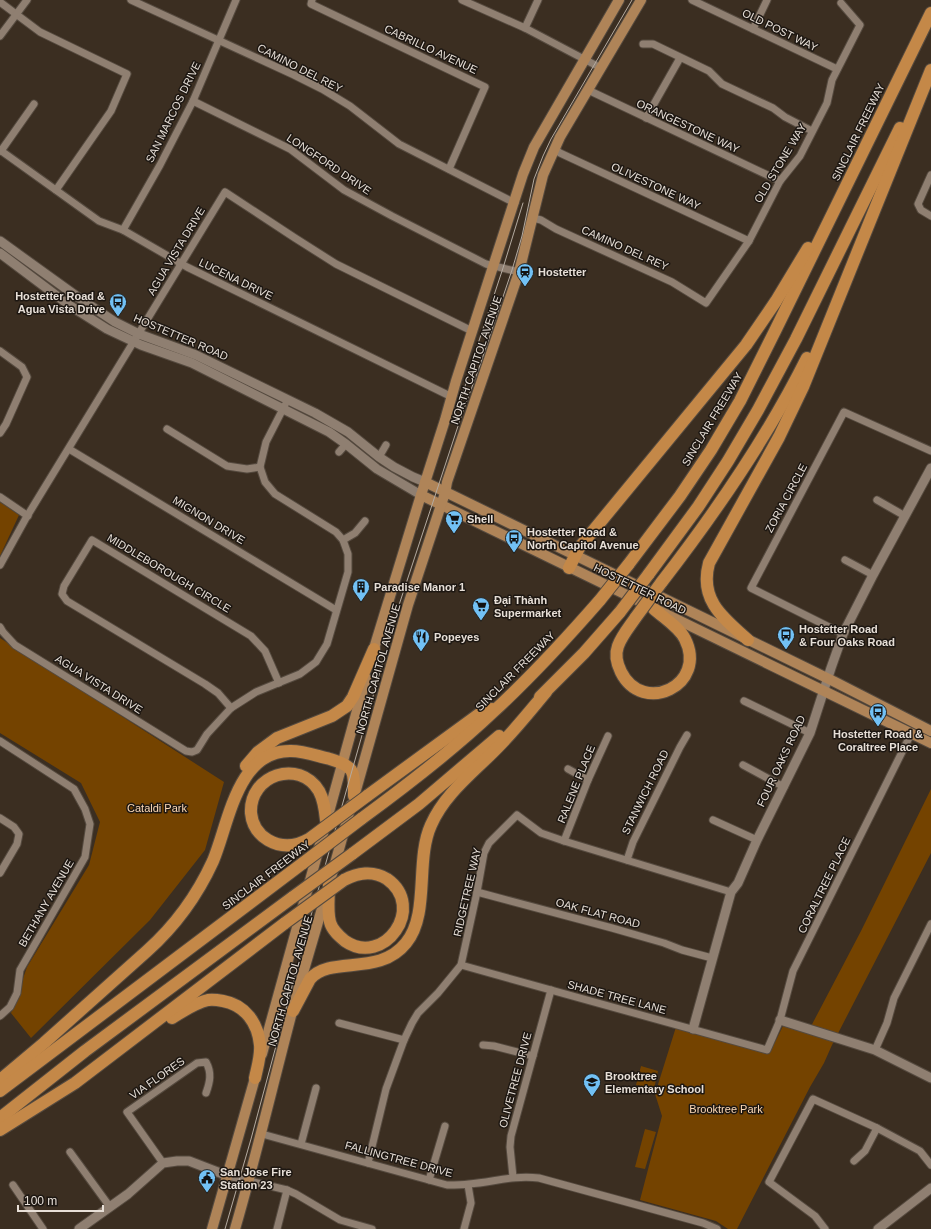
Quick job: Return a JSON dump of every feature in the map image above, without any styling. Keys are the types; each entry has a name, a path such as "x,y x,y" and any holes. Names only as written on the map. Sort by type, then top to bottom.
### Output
{"highway":[{"name":"SINCLAIR FREEWAY","path":"0,1091 406,786 499,706 566,640 628,565 684,490 711,450 740,401 931,13"},
{"path":"0,1118 85,1052 419,804 505,731 546,692 620,612 698,507 728,461 758,410 796,338 931,65"},
{"path":"748,640 723,618 715,607 707,589 706,582 708,569 712,557 757,478 803,387 931,70"},
{"path":"570,568 574,556 579,548 728,367 758,328 780,295 856,166"},
{"path":"654,609 684,638 689,654 689,666 684,677 671,689 657,693 649,693 634,687 628,682 620,670 616,654 623,636 715,512 767,431 806,362 858,250"},
{"path":"233,802 240,777 248,763 261,749 281,737 337,713 350,702 374,649"},
{"path":"293,1011 310,979 314,975 326,969 378,961 391,956 406,944 416,925 424,848 429,829 436,814 452,793 504,741 546,692"},
{"path":"326,820 322,797 314,784 308,779 294,774 288,773 274,776 263,782 255,793 252,801 251,809 254,824 262,836 282,846 296,845 309,839 482,712 499,706"},
{"path":"0,1080 44,1043 147,951 178,919 194,896 212,862 233,802 244,779 253,766 262,759 283,751 297,751 342,763 349,767 353,773 354,796"},
{"path":"0,1130 75,1083 286,923 344,880 355,874 375,874 388,880 397,890 402,903 402,917 397,930 387,940 374,946 361,946 348,942 334,930 330,923 329,916 329,886"},
{"path":"120,1050 194,1005 209,1000 225,1001 239,1006 251,1017 254,1024 260,1043 255,1078"}],"main road":[{"name":"NORTH CAPITOL AVENUE","path":"212,1229 374,649 456,381 515,203 523,174 534,147 619,0"},
{"name":"NORTH CAPITOL AVENUE","path":"235,1229 262,1134 293,1011 408,605 445,493 447,482 519,272 533,218 537,194 543,175 555,149 588,90 641,0"},
{"name":"HOSTETTER ROAD","path":"425,482 574,556 827,678 931,731"},
{"name":"HOSTETTER ROAD","path":"421,495 931,744"}],"street":[{"path":"0,36 27,0"},
{"name":"CAMINO DEL REY","path":"131,0 322,88 350,106 399,144 515,203"},
{"name":"SAN MARCOS DRIVE","path":"124,230 193,101 236,0"},
{"name":"CABRILLO AVENUE","path":"312,0 311,4 485,87 449,169"},
{"path":"462,0 525,28 601,68"},
{"path":"525,28 538,0"},
{"name":"OLD POST WAY","path":"692,0 837,69"},
{"path":"752,29 767,0"},
{"path":"0,2 40,32 127,74 111,112 56,190"},
{"name":"OLD STONE WAY","path":"706,303 749,242 780,181 800,156 827,103 832,80 860,25 841,3"},
{"path":"643,44 653,44 709,71 722,84 773,108 785,117 812,131"},
{"path":"646,118 680,58"},
{"name":"ORANGESTONE WAY","path":"588,90 780,181"},
{"name":"LONGFORD DRIVE","path":"193,101 290,149 344,190 392,216 486,264 519,272"},
{"path":"0,151 34,104"},
{"name":"OLIVESTONE WAY","path":"555,149 560,153 749,242"},
{"name":"LUCENA DRIVE","path":"0,151 99,221 124,230 180,264 452,396"},
{"path":"931,175 918,204 921,210 931,216"},
{"name":"AGUA VISTA DRIVE","path":"0,565 180,264 225,192 336,264 472,331"},
{"name":"CAMINO DEL REY","path":"533,218 541,220 672,282 706,303"},
{"name":"HOSTETTER ROAD","path":"0,241 136,338 192,363 329,432 377,469 421,495"},
{"name":"HOSTETTER ROAD","path":"0,254 69,305 107,329 196,355 335,424 351,434 379,457 413,477 425,482"},
{"path":"0,351 22,367 27,377 6,424 0,433"},
{"path":"231,708 256,692 300,674 316,662 327,644 348,572 348,554 343,540 336,532 275,494 265,482 260,467 266,442 288,400"},
{"name":"ZORIA CIRCLE","path":"843,634 751,588 844,412 931,452"},
{"path":"167,429 227,466 247,469 260,467"},
{"path":"339,452 346,444"},
{"path":"379,457 386,445"},
{"name":"MIGNON DRIVE","path":"69,449 336,610"},
{"name":"FOUR OAKS ROAD","path":"693,1029 731,892 738,883 757,840 810,733 827,678 843,634 931,468"},
{"path":"0,497 28,516"},
{"path":"877,500 905,516"},
{"path":"343,540 355,533 365,521"},
{"name":"MIDDLEBOROUGH CIRCLE","path":"231,708 218,693 209,687 67,601 62,594 64,586 92,540 251,636 264,651 278,683"},
{"path":"845,560 873,575"},
{"name":"AGUA VISTA DRIVE","path":"0,627 15,645 186,751 192,752 197,750 207,734 231,708"},
{"path":"744,701 810,733"},
{"name":"CORALTREE PLACE","path":"767,1050 780,1020 793,971 911,734"},
{"name":"STANWICH ROAD","path":"626,860 633,842 687,735"},
{"name":"RALENE PLACE","path":"564,841 588,780 608,736"},
{"name":"BETHANY AVENUE","path":"0,741 74,789 85,809 90,824 85,857 20,970 17,993 10,1007 0,1016"},
{"path":"742,765 784,787"},
{"path":"568,769 588,780"},
{"name":"RIDGETREE WAY","path":"368,1163 386,1089 404,1040 418,1013 438,993 461,965 478,892 484,853 489,844 517,815 541,833 731,892"},
{"path":"0,818 14,827 19,834 17,844 0,873"},
{"path":"713,820 757,840"},
{"name":"OAK FLAT ROAD","path":"478,892 612,928 712,958"},
{"path":"875,1050 887,1023 894,998 931,924"},
{"name":"SHADE TREE LANE","path":"461,965 767,1050"},
{"name":"OLIVETREE DRIVE","path":"512,1177 510,1148 511,1136 551,990"},
{"path":"780,1020 875,1050 931,1078"},
{"path":"339,1023 404,1040"},
{"path":"483,1045 494,1046 533,1056"},
{"name":"VIA FLORES","path":"163,1163 127,1112 197,1063 206,1062 210,1069 210,1082 206,1092"},
{"path":"301,1144 316,1088"},
{"path":"825,1229 814,1216 769,1182 813,1099 877,1128 920,1151 931,1165"},
{"path":"429,1180 445,1126"},
{"path":"854,1161 865,1151 877,1128"},
{"name":"FALLINGTREE DRIVE","path":"262,1134 447,1185 468,1185 524,1176 539,1178 703,1223 717,1229"},
{"path":"70,1152 110,1207"},
{"path":"79,1229 128,1194 163,1163 177,1161 189,1161 228,1176 287,1190 340,1220 372,1229"},
{"path":"13,1185 42,1229"},
{"path":"464,1229 471,1203 468,1185"},
{"path":"878,1229 931,1188"},
{"path":"277,1229 287,1190"}],"green space":[{"path":"0,502 19,515 0,556"},
{"name":"Cataldi Park","path":"0,638 224,782 205,850 150,920 31,1038 11,1013 27,967 89,865 100,822 81,783 0,733"},
{"name":"Brooktree Park","path":"931,789 931,853 824,1063 810,1087 737,1229 728,1229 716,1221 640,1200 662,1116 655,1094 676,1027 769,1054 784,1024 808,1032 861,931"},
{"path":"641,1066 658,1071 654,1089 636,1085"},
{"path":"645,1129 656,1132 645,1169 635,1167"}],"tram line":[{"path":"225,1229 251,1139 312,912 398,608 462,414 512,270 522,236 534,179 551,139 632,0"},
{"path":"460,404 523,203"}],"place":[{"name":"Hostetter","path":"525,287"},
{"name":"Hostetter Road & Agua Vista Drive","path":"118,317"},
{"name":"Shell","path":"454,534"},
{"name":"Hostetter Road & North Capitol Avenue","path":"514,553"},
{"name":"Paradise Manor 1","path":"361,602"},
{"name":"Đại Thành Supermarket","path":"481,621"},
{"name":"Hostetter Road & Four Oaks Road","path":"786,650"},
{"name":"Popeyes","path":"421,652"},
{"name":"Hostetter Road & Coraltree Place","path":"878,727"},
{"name":"Brooktree Elementary School","path":"592,1097"},
{"name":"San Jose Fire Station 23","path":"207,1193"}]}
